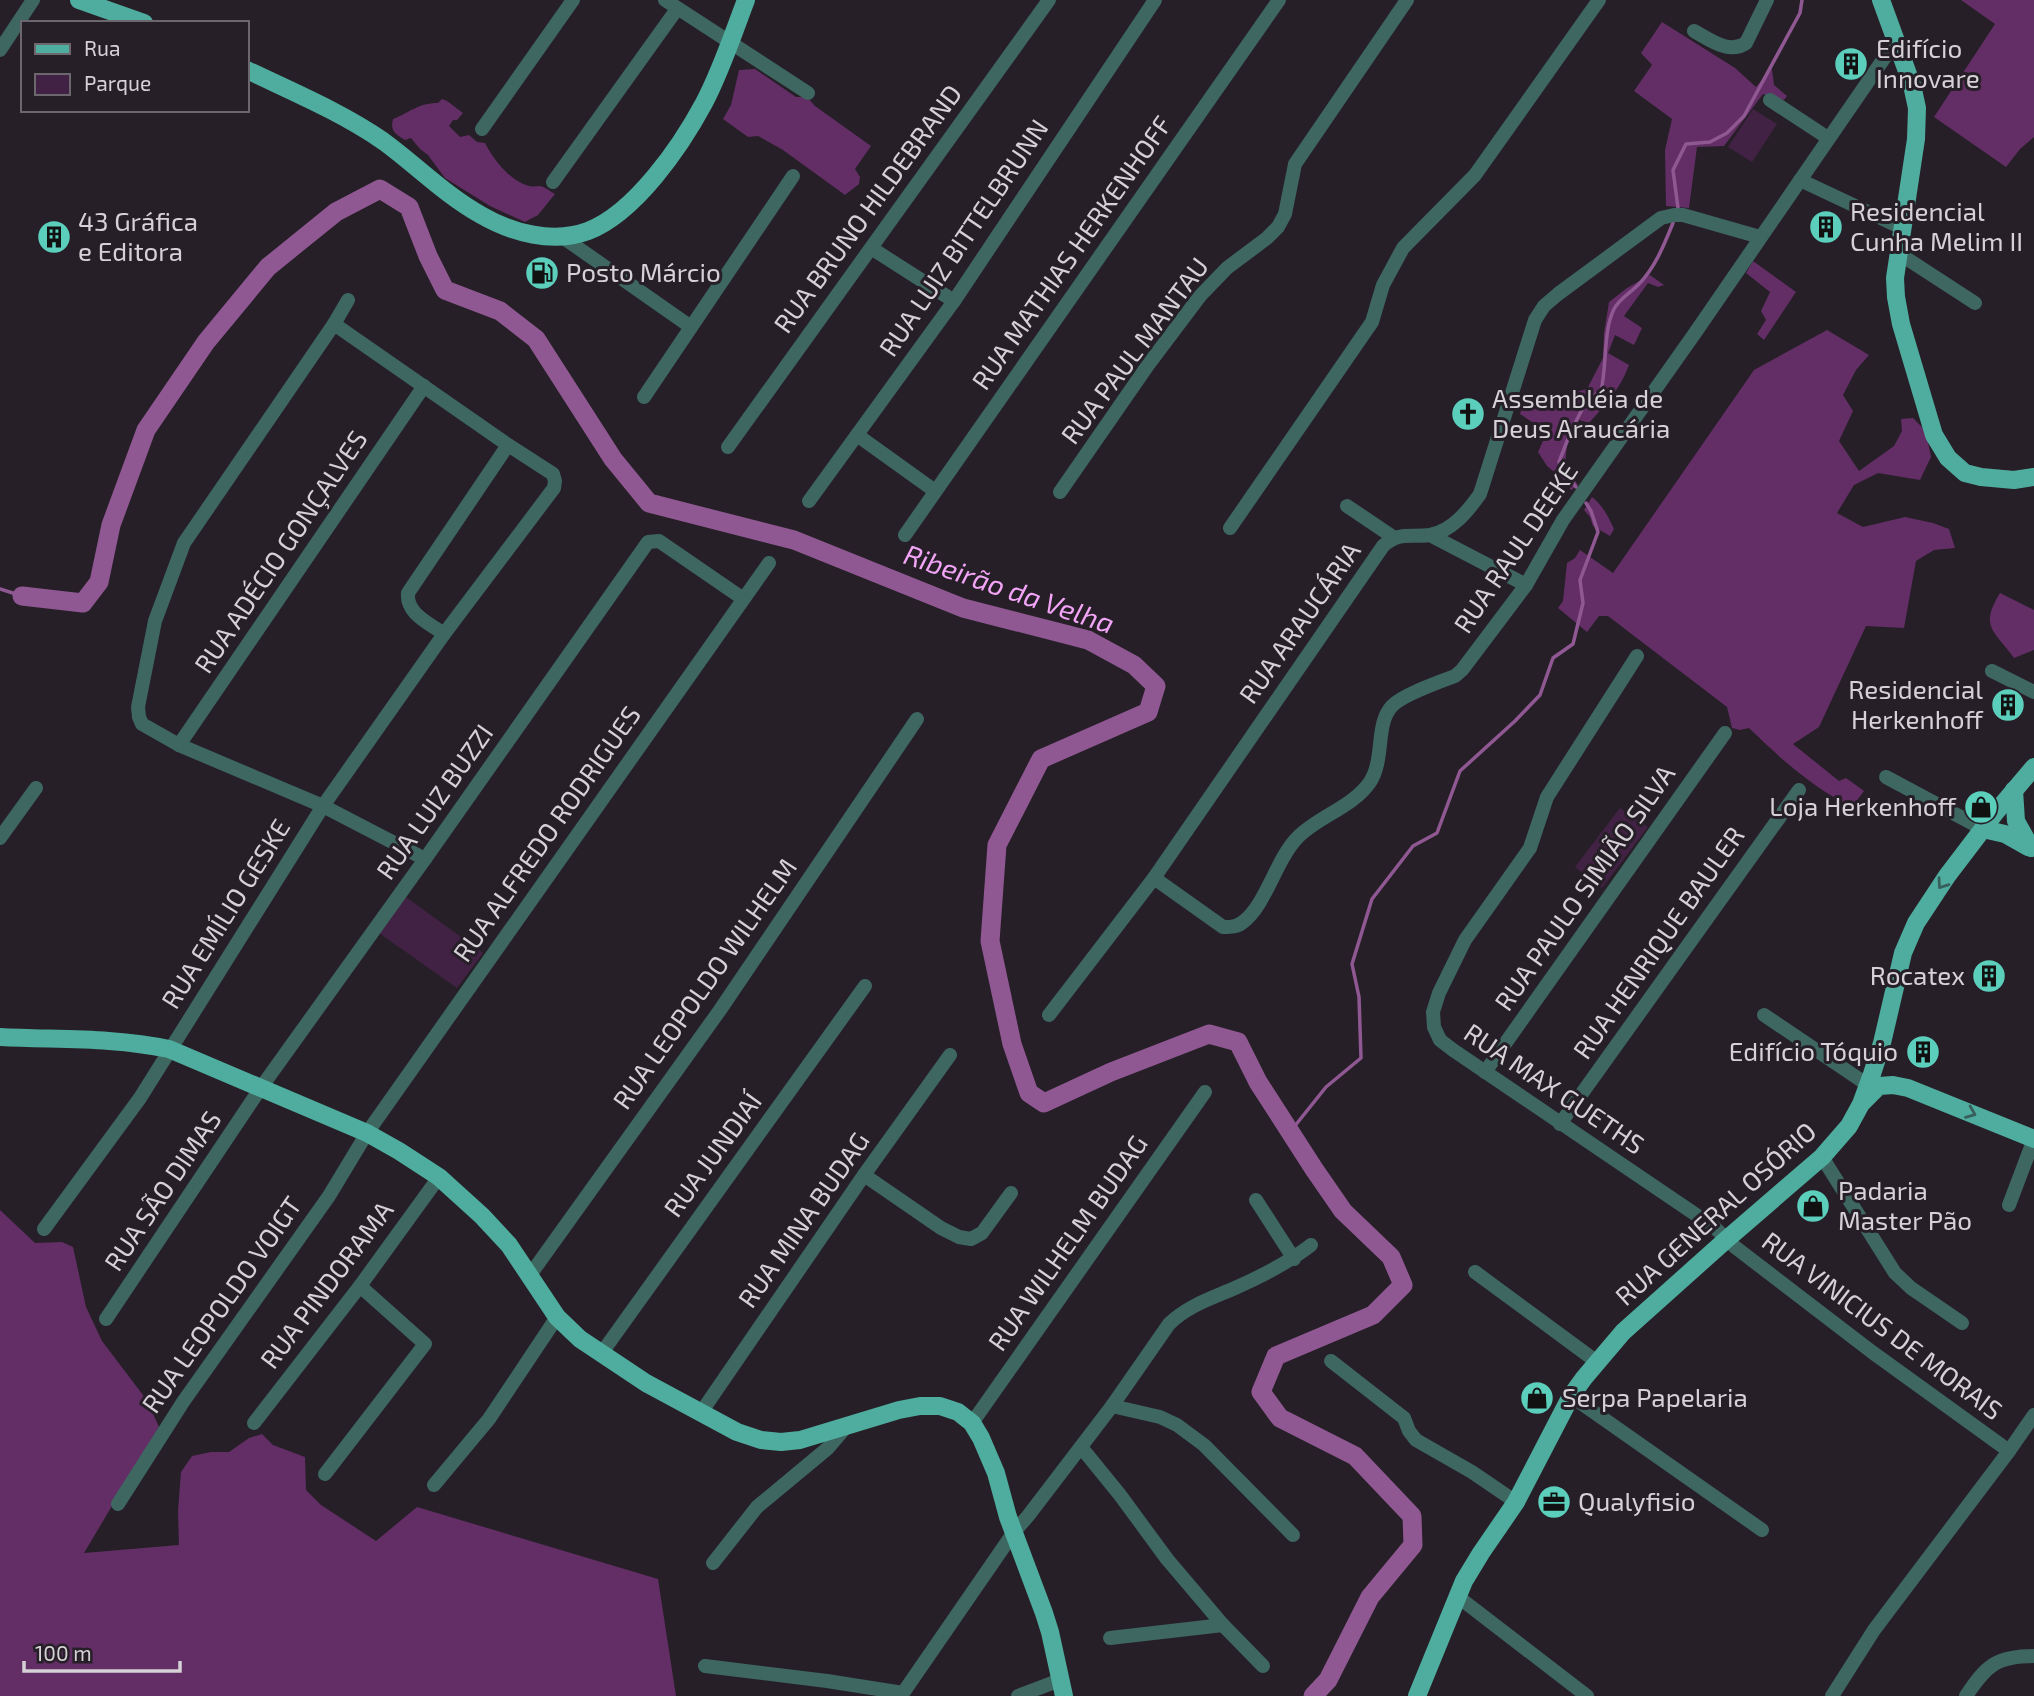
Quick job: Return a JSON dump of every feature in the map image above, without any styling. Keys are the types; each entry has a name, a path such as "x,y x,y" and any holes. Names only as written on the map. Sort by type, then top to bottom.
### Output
{"main road":[{"path":"79,0 138,21"},
{"path":"248,70 325,106 381,140 456,199 481,215 524,233 561,236 587,231 603,223 634,198 657,174 704,102 746,0"},
{"path":"1881,0 1912,85 1917,108 1916,139 1895,278 1901,324 1934,435 1948,458 1965,473 2002,480 2034,477"},
{"name":"RUA GENERAL OSÓRIO","path":"1417,1696 1457,1596 1481,1553 1516,1502 1571,1396 1623,1332 1822,1157 1849,1125 1861,1104 1882,1043 1903,953 1916,923 1947,876 2034,767"},
{"path":"2014,790 2016,821 2033,850"},
{"path":"1983,829 2005,834 2033,850"},
{"path":"0,1037 94,1039 144,1043 169,1049 367,1133 439,1177 482,1216 509,1245 557,1317 580,1339 646,1383 737,1432 761,1440 781,1442 800,1440 920,1406 940,1406 958,1412 972,1423 996,1473 1050,1632 1062,1688"},
{"path":"1882,1043 1882,1058 1887,1071 1908,1088"},
{"path":"1861,1104 1879,1086 1908,1088 2034,1139"}],"street":[{"path":"0,50 33,0"},
{"path":"482,129 573,0"},
{"path":"664,0 807,93"},
{"name":"RUA BRUNO HILDEBRAND","path":"728,447 1049,0"},
{"name":"RUA LUIZ BITTELBRUNN","path":"809,501 954,300 1155,0"},
{"name":"RUA MATHIAS HERKENHOFF","path":"905,535 1279,0"},
{"name":"RUA PAUL MANTAU","path":"1060,492 1148,365 1200,296 1227,268 1278,227 1285,214 1295,164 1407,0"},
{"path":"1230,528 1372,322 1383,285 1403,248 1475,176 1599,0"},
{"path":"1694,31 1726,47 1740,47 1746,43 1767,0"},
{"path":"553,182 677,9"},
{"name":"RUA RAUL DEEKE","path":"1154,878 1223,927 1233,928 1254,911 1286,852 1299,836 1359,794 1369,783 1380,758 1388,711 1395,702 1462,670 1526,585 1563,520 1896,41"},
{"path":"1770,100 1828,138"},
{"path":"644,397 793,176"},
{"path":"1800,180 1902,228"},
{"name":"RUA ARAUCÁRIA","path":"1049,1015 1154,878 1383,546 1393,537 1430,535 1453,525 1470,509 1480,494 1535,320 1544,306 1661,218 1683,215 1760,237"},
{"path":"561,236 691,327"},
{"path":"871,248 954,300"},
{"path":"1898,253 1975,303"},
{"path":"348,300 184,542 155,621 138,707 139,717 142,724 179,745 323,806 425,859"},
{"path":"334,324 508,445 408,593 407,602 412,611 444,634"},
{"name":"RUA ADÉCIO GONÇALVES","path":"179,745 424,386"},
{"path":"857,435 935,491"},
{"name":"RUA EMÍLIO GESKE","path":"44,1230 140,1098 323,806 444,634 554,488 553,474 508,445"},
{"path":"1347,506 1393,537"},
{"path":"1430,535 1526,585"},
{"name":"RUA LUIZ BUZZI","path":"260,1089 648,542 659,541 742,598"},
{"name":"RUA ALFREDO RODRIGUES","path":"367,1133 769,563"},
{"name":"RUA MAX GUETHS","path":"1637,656 1547,797 1530,848 1465,940 1439,993 1433,1012 1434,1027 1440,1040 1714,1227 1727,1239"},
{"path":"1992,671 2034,692"},
{"name":"RUA LEOPOLDO WILHELM","path":"530,1275 720,1010 917,719"},
{"name":"RUA PAULO SIMIÃO SILVA","path":"1485,1072 1725,733"},
{"path":"1886,777 1983,829"},
{"path":"0,838 36,789"},
{"name":"RUA HENRIQUE BAULER","path":"1560,1124 1798,790"},
{"name":"RUA JUNDIAÍ","path":"601,1354 865,986"},
{"path":"1764,1015 1868,1085"},
{"name":"RUA MINA BUDAG","path":"700,1414 950,1055"},
{"name":"RUA SÃO DIMAS","path":"106,1320 260,1089"},
{"name":"RUA WILHELM BUDAG","path":"972,1423 1205,1092"},
{"name":"RUA LEOPOLDO VOIGT","path":"118,1504 168,1425 328,1196 367,1133"},
{"path":"2010,1205 2034,1139"},
{"path":"1822,1157 1895,1273 1911,1288 1962,1323"},
{"path":"864,1175 941,1228 959,1237 971,1239 982,1233 1011,1193"},
{"name":"RUA PINDORAMA","path":"254,1423 360,1286 439,1177"},
{"path":"1256,1200 1294,1259"},
{"name":"RUA VINICIUS DE MORAIS","path":"1727,1239 1872,1352 2008,1451"},
{"path":"705,1666 794,1676 902,1693 1014,1532 1112,1406 1177,1315 1294,1259 1311,1245"},
{"path":"1475,1272 1597,1362"},
{"path":"325,1474 425,1344 360,1286"},
{"path":"434,1485 489,1419 557,1317"},
{"path":"1331,1362 1404,1418 1416,1440 1472,1472 1516,1502"},
{"path":"1571,1396 1762,1530"},
{"path":"1112,1406 1160,1417 1177,1426 1204,1446 1293,1535"},
{"path":"1832,1696 1874,1630 2034,1415"},
{"path":"713,1563 757,1507 828,1448 846,1427"},
{"path":"1081,1447 1167,1559 1223,1625 1263,1666"},
{"path":"1457,1596 1587,1696"},
{"path":"1110,1638 1223,1625"},
{"path":"1966,1696 1985,1670 1999,1661 2017,1656 2034,1656"},
{"path":"1018,1696 1062,1688"}],"green space":[{"path":"1753,109 1777,124 1752,162 1728,147"},
{"path":"1620,808 1648,827 1602,888 1575,867"},
{"path":"406,897 483,953 457,988 379,933"}],"shaded area":[{"path":"1961,0 2034,0 2034,137 2006,167 1934,117 1995,24"},
{"path":"1662,22 1735,68 1756,87 1772,69 1774,85 1787,96 1784,100 1763,94 1724,146 1697,147 1689,208 1666,206 1665,150 1672,119 1634,91 1652,65 1641,53"},
{"path":"755,69 796,97 807,97 815,106 871,146 855,169 860,177 859,184 845,195 783,150 758,136 748,137 723,119 731,105 739,70"},
{"path":"442,99 463,113 449,126 460,137 469,135 477,142 485,143 498,163 515,180 529,186 542,187 555,194 538,215 525,222 490,206 445,178 411,138 405,140 394,132 393,119 420,106 438,103"},
{"path":"1753,261 1796,292 1764,340 1757,334 1766,320 1761,311 1770,292 1746,273"},
{"path":"1650,275 1664,285 1658,287 1648,283 1624,316 1642,328 1634,345 1615,335 1608,353 1629,365 1626,373 1612,396 1589,423 1579,420 1567,445 1565,466 1578,485 1571,490 1564,480 1547,466 1538,452 1547,432 1520,414 1526,396 1556,397 1587,389 1603,358 1609,302"},
{"path":"1827,330 1869,355 1856,370 1843,395 1853,411 1839,441 1859,471 1894,446 1902,431 1901,419 1913,418 1926,431 1931,457 1920,480 1878,473 1854,485 1837,513 1863,527 1905,517 1933,523 1949,529 1955,548 1934,550 1916,561 1904,628 1866,626 1819,727 1793,744 1839,781 1846,778 1864,791 1852,807 1798,772 1749,728 1732,728 1727,707 1608,616 1599,616 1587,632 1558,608 1563,601 1567,563 1575,558 1580,550 1613,573 1754,370"},
{"path":"1592,497 1605,512 1614,529 1610,536 1593,526 1584,510"},
{"path":"2000,593 2034,610 2034,650 2014,658 1995,634 1990,621"},
{"path":"0,1210 35,1243 62,1242 73,1247 86,1307 102,1341 146,1399 159,1427 84,1553 179,1545 181,1472 192,1456 229,1452 249,1438 262,1434 273,1445 305,1457 306,1490 321,1505 376,1541 417,1507 658,1579 676,1696 0,1696"}],"waterway":[{"path":"1678,208 1673,170 1686,144 1710,142 1727,133 1744,116 1800,13 1802,0"},
{"name":"Ribeirão da Velha","path":"22,596 83,603 99,582 111,525 146,430 206,342 268,267 336,212 380,189 409,207 445,290 500,311 536,339 613,459 649,503 794,540 963,608 1088,640 1134,665 1156,686 1148,712 1041,759 997,845 990,941 1012,1044 1029,1093 1044,1103 1111,1072 1209,1034 1238,1042 1258,1082 1314,1169 1343,1211 1391,1257 1403,1285 1373,1315 1276,1356 1261,1392 1280,1418 1355,1456 1412,1516 1413,1545 1370,1597 1328,1680 1313,1696"},
{"path":"1576,487 1559,462 1587,400 1601,391 1607,338 1614,309 1649,271 1673,223"},
{"path":"1290,1132 1326,1087 1361,1058 1359,997 1352,964 1372,899 1413,846 1437,833 1460,771 1540,695 1553,658 1573,644 1583,603 1580,580 1598,532 1586,503"},
{"name":"Ribeirão da Velha","path":"0,589 22,596"}],"place":[{"name":"Edifício Innovare","path":"1851,64"},
{"name":"Residencial Cunha Melim II","path":"1826,227"},
{"name":"43 Gráfica e Editora","path":"54,237"},
{"name":"Posto Márcio","path":"542,273"},
{"name":"Assembléia de Deus Araucária","path":"1468,414"},
{"name":"Residencial Herkenhoff","path":"2008,705"},
{"name":"Loja Herkenhoff","path":"1981,807"},
{"name":"Rocatex","path":"1989,976"},
{"name":"Edifício Tóquio","path":"1923,1052"},
{"name":"Padaria Master Pão","path":"1813,1206"},
{"name":"Serpa Papelaria","path":"1537,1398"},
{"name":"Qualyfisio","path":"1554,1502"}]}
